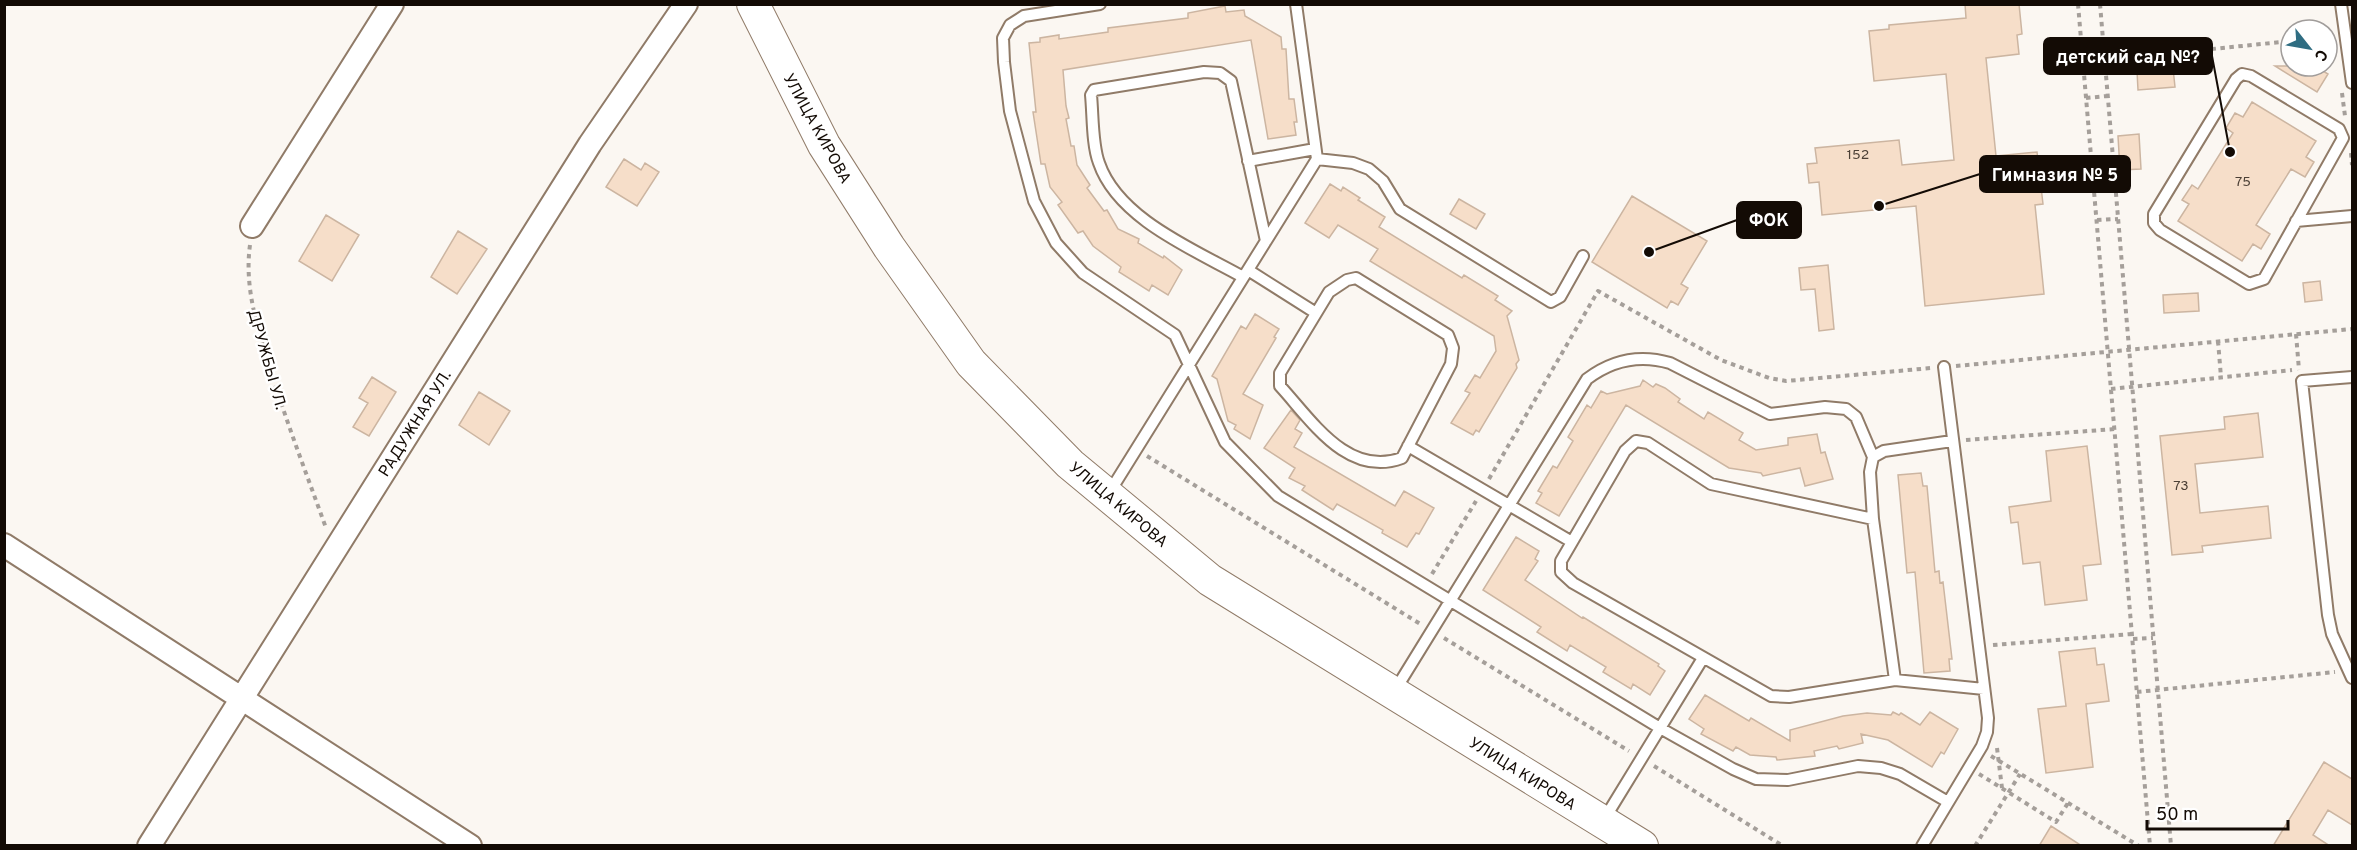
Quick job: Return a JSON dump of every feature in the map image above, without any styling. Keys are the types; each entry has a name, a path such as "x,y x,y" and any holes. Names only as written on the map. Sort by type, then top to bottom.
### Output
{"main road":[{"name":"УЛИЦА КИРОВА","path":"753,4 824,145 889,247 971,363 1070,464 1210,580 1393,693 1605,831 1642,846"}],"street":[{"path":"252,226 392,4"},
{"name":"РАДУЖНАЯ УЛ.","path":"149,846 590,144 686,4"},
{"path":"4,545 470,846"}],"lane":[{"path":"1100,4 1024,16 1010,25 1003,38 1010,111 1034,201 1056,243 1083,273 1175,335 1225,442 1278,496 1660,728 1733,769 1756,779 1788,780 1858,766 1881,768 1900,774 1948,802"},
{"path":"1107,495 1266,241 1316,154 1296,4"},
{"path":"2342,4 2352,82"},
{"path":"1266,241 1231,81 1220,73 1204,72 1094,90 1090,95 1098,162 1111,188 1135,213 1161,230 1316,313"},
{"path":"2242,74 2251,76 2339,129 2348,137 2296,221 2264,279 2249,284 2160,230 2154,223 2154,214 2236,80 2242,74"},
{"path":"1248,161 1316,154 1369,169 1383,182 1400,209 1551,302 1560,297 1583,256"},
{"path":"2296,221 2352,216"},
{"path":"1356,278 1448,335 1453,348 1450,364 1402,458 1392,462 1362,461 1339,449 1280,386 1280,373 1316,313 1329,291 1347,280 1356,278"},
{"path":"1393,693 1587,379 1600,369 1617,362 1654,358 1670,363 1770,414 1825,407 1846,409 1856,417 1873,457 1870,472 1873,519 1895,680"},
{"path":"1922,846 1988,732 1957,441 1944,367"},
{"path":"2350,675 2331,634 2302,381 2352,377"},
{"path":"1873,519 1711,484 1648,443 1636,441 1626,451 1561,561 1561,572 1573,583 1771,696 1789,698 1895,680 1984,689"},
{"path":"1873,457 1884,451 1957,441"},
{"path":"1408,446 1572,542"},
{"path":"1605,831 1641,759 1703,658"}],"path":[{"path":"2078,4 2150,846"},
{"path":"2100,4 2171,846"},
{"path":"2104,60 2279,42"},
{"path":"2342,92 2352,165"},
{"path":"2086,98 2107,96"},
{"path":"2097,220 2118,219"},
{"name":"ДРУЖБЫ УЛ.","path":"252,226 247,266 255,319 288,428 328,535 324,567"},
{"path":"1425,586 1598,291 1720,360 1769,378 1786,381 2352,329"},
{"path":"2296,334 2299,370"},
{"path":"2218,341 2221,378"},
{"path":"2111,389 2310,369"},
{"path":"1957,441 2115,429"},
{"path":"1136,450 1784,846"},
{"path":"1986,646 2132,634"},
{"path":"2133,639 2153,638"},
{"path":"2137,692 2350,675"},
{"path":"1980,749 2139,846"},
{"path":"1969,768 2056,822 2068,802"},
{"path":"1975,846 2020,774"}],"building":[{"path":"1965,4 2019,4 2022,34 2017,35 2019,54 1986,58 1996,156 2037,152 2043,204 2035,205 2044,294 1925,306 1916,206 1822,215 1819,182 1809,183 1807,164 1817,163 1815,148 1899,140 1902,165 1954,160 1946,74 1874,81 1869,31 1889,29 1889,25 1966,18"},
{"path":"1225,6 1226,12 1244,10 1245,16 1281,37 1282,49 1286,49 1289,99 1294,99 1296,135 1268,139 1251,40 1063,70 1069,118 1066,119 1071,146 1074,146 1077,165 1090,185 1087,188 1104,211 1107,210 1118,229 1139,239 1138,243 1163,258 1164,256 1182,270 1168,295 1152,285 1149,291 1119,272 1121,267 1093,246 1083,231 1078,233 1058,205 1062,202 1050,187 1045,164 1041,164 1033,112 1036,112 1029,43 1040,42 1040,38 1059,35 1059,39 1108,32 1108,28 1188,18 1188,13"},
{"path":"2173,68 2175,87 2138,90 2137,71"},
{"path":"2294,78 2326,78 2317,92"},
{"path":"2252,102 2316,141 2306,157 2314,162 2305,177 2291,169 2256,225 2270,234 2261,249 2253,244 2242,261 2178,221 2189,204 2182,200 2192,185 2198,189 2233,133 2226,128 2235,113 2243,117"},
{"path":"2139,134 2141,169 2120,170 2118,136"},
{"path":"624,159 641,170 645,163 659,172 637,206 606,187"},
{"path":"1330,184 1341,191 1343,187 1360,198 1358,200 1385,217 1379,227 1462,278 1464,275 1498,296 1495,300 1512,311 1507,316 1519,360 1516,364 1517,368 1479,432 1476,430 1473,435 1451,423 1470,393 1465,391 1475,375 1480,378 1496,351 1494,336 1370,261 1378,249 1338,225 1329,238 1305,223"},
{"path":"1632,196 1707,241 1681,284 1688,288 1678,305 1671,301 1667,308 1592,262"},
{"path":"1459,199 1485,214 1476,229 1450,214"},
{"path":"326,215 359,235 332,281 299,261"},
{"path":"458,231 487,249 457,294 431,277"},
{"path":"1828,265 1834,329 1819,331 1815,289 1801,290 1799,268"},
{"path":"2320,281 2322,300 2305,302 2303,283"},
{"path":"2198,293 2199,311 2164,313 2163,295"},
{"path":"1255,314 1279,329 1243,394 1263,405 1250,439 1234,429 1236,425 1228,421 1217,379 1212,376 1241,326 1246,329"},
{"path":"372,377 396,392 369,436 353,427 368,403 359,398"},
{"path":"1643,380 1653,387 1656,384 1665,388 1680,399 1678,402 1704,419 1708,412 1743,433 1739,440 1756,450 1788,445 1788,438 1817,434 1821,453 1825,452 1833,479 1805,486 1800,468 1763,476 1761,473 1729,468 1626,405 1559,516 1536,503 1542,493 1538,491 1553,466 1557,468 1573,441 1568,437 1587,405 1591,408 1601,391 1607,394 1640,386"},
{"path":"479,392 510,411 489,445 459,425"},
{"path":"1291,410 1300,420 1295,429 1302,433 1294,447 1395,506 1404,491 1434,508 1419,534 1416,533 1407,547 1382,533 1383,530 1337,504 1333,510 1302,490 1305,486 1289,478 1295,468 1264,448"},
{"path":"2258,413 2263,457 2195,464 2200,513 2268,506 2271,538 2202,546 2203,552 2172,555 2160,436 2225,429 2224,417"},
{"path":"2087,446 2101,564 2083,566 2087,600 2045,605 2040,562 2023,564 2018,522 2011,523 2009,507 2051,501 2046,451"},
{"path":"1921,473 1923,486 1927,486 1935,572 1939,571 1940,583 1943,582 1952,659 1949,659 1950,671 1924,673 1915,572 1907,573 1898,475"},
{"path":"1516,537 1539,551 1535,559 1538,561 1525,580 1582,618 1659,664 1658,666 1665,671 1650,695 1633,684 1631,689 1603,672 1606,667 1570,645 1567,651 1537,632 1541,627 1483,590"},
{"path":"2095,648 2097,665 2104,664 2109,701 2086,704 2093,767 2046,773 2038,709 2066,706 2059,652"},
{"path":"1705,695 1749,721 1751,718 1790,741 1790,730 1843,716 1867,713 1891,715 1893,712 1899,715 1901,713 1920,725 1930,712 1958,729 1944,754 1941,752 1932,767 1888,740 1861,734 1863,743 1839,749 1837,746 1814,751 1815,756 1777,760 1776,757 1750,755 1736,747 1733,751 1701,734 1704,729 1689,719"},
{"path":"2324,762 2352,779 2352,825 2328,810 2313,835 2330,846 2273,846"},
{"path":"2051,826 2082,846 2039,846"}],"place":[{"name":"детский сад №?","path":"2230,152"},
{"name":"Гимназия № 5","path":"1879,206"},
{"name":"ФОК","path":"1649,252"}]}
